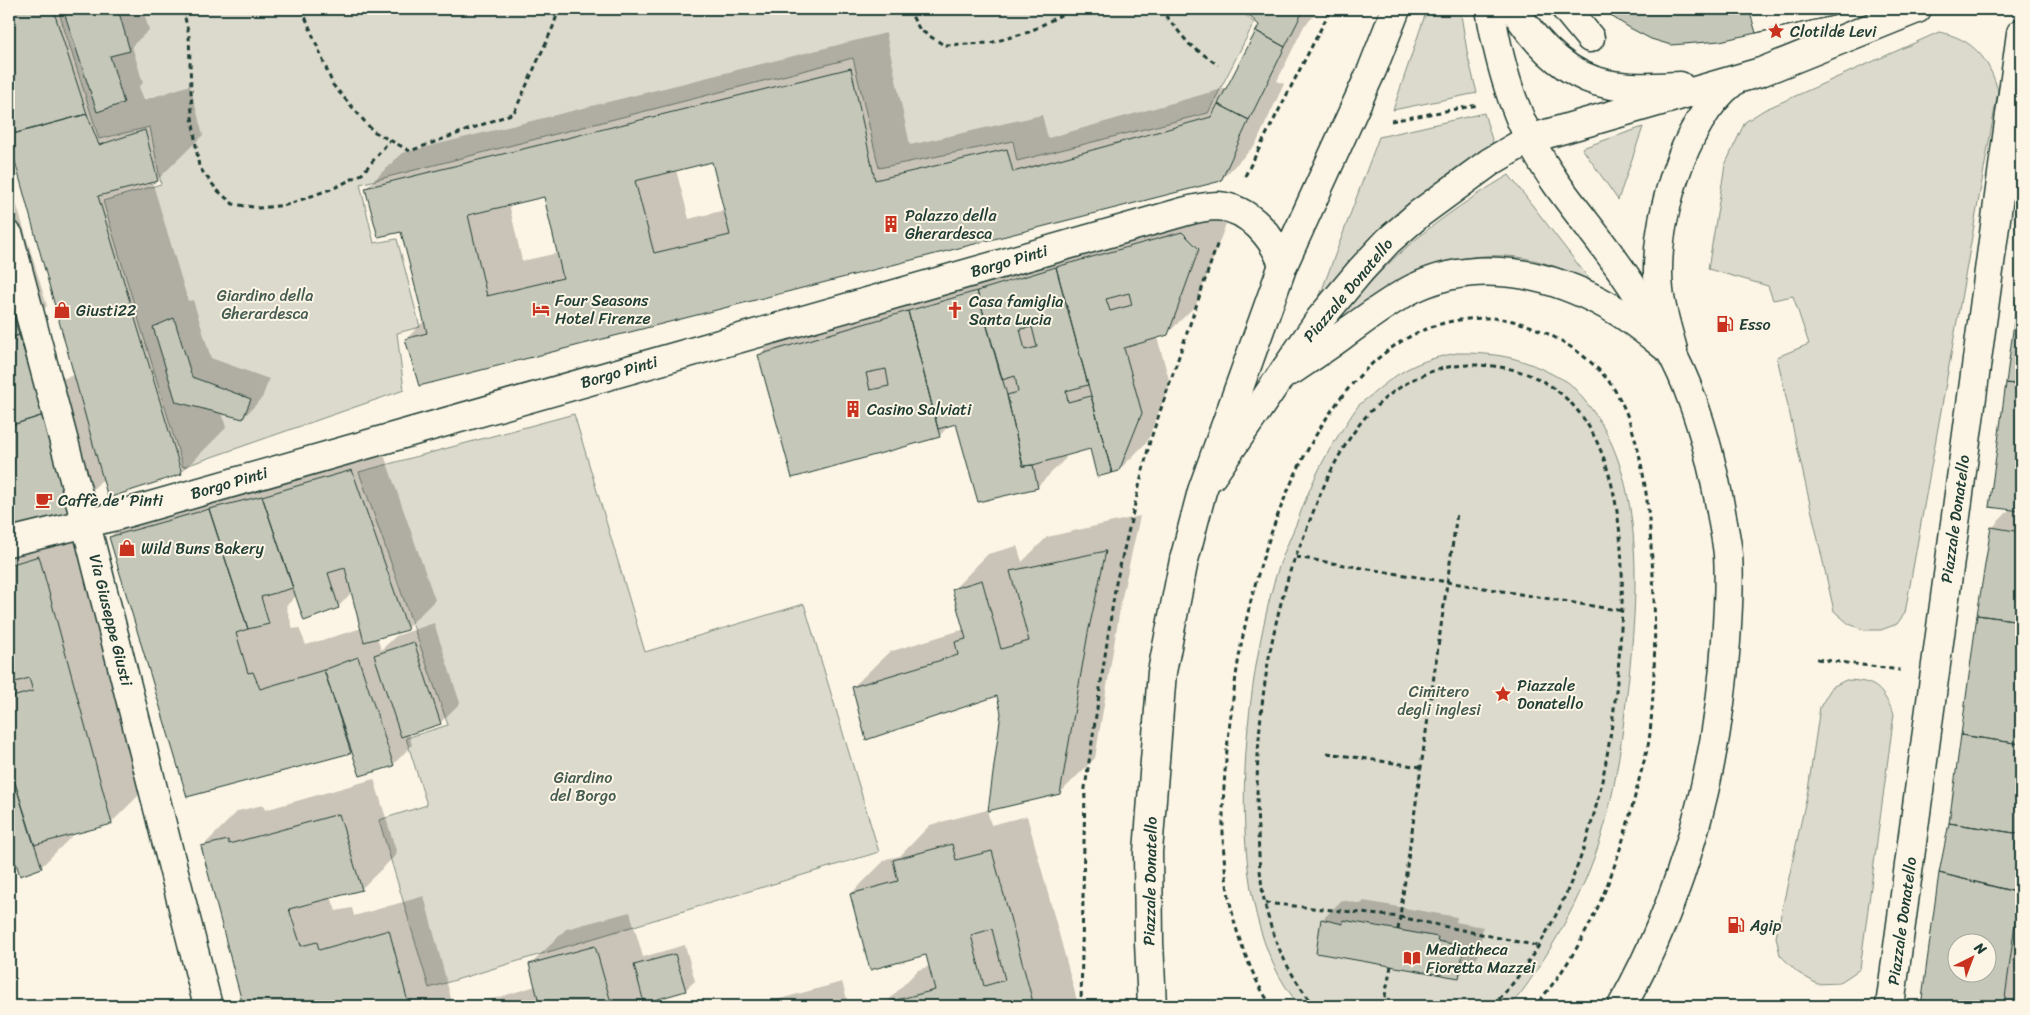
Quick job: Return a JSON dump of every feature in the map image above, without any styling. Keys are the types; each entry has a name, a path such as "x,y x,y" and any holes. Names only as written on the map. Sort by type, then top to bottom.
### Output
{"street":[{"name":"Piazzale Donatello","path":"1152,1006 1148,942 1148,852 1162,672 1184,560 1202,491 1284,265 1372,70 1396,9"},
{"name":"Piazzale Donatello","path":"1490,9 1496,48 1506,84 1529,139 1554,181 1637,295 1674,360 1691,396 1707,447 1728,553 1729,591 1725,660 1713,744 1702,799 1690,845 1673,897 1641,970 1622,1006"},
{"name":"Piazzale Donatello","path":"1514,9 1532,36 1550,54 1568,68 1596,81 1628,86 1727,82"},
{"path":"1566,9 1578,26 1590,38"},
{"name":"Piazzale Donatello","path":"1202,491 1320,319 1361,270 1388,241 1434,203 1490,162 1529,139 1761,72 1917,9"},
{"name":"Piazzale Donatello","path":"1890,1006 2021,33"},
{"name":"Piazzale Donatello","path":"1674,360 1659,291 1658,263 1664,218 1684,152 1696,124 1727,82"},
{"name":"Borgo Pinti","path":"9,542 86,524 1174,214 1213,206 1229,209"},
{"path":"1229,209 1258,224 1275,245 1284,265"},
{"name":"Via Giuseppe Giusti","path":"9,236 86,524 208,1006"},
{"name":"Piazzale Donatello","path":"1276,382 1374,312 1412,289 1436,279 1464,273 1493,270 1524,274 1551,281 1610,306 1674,360"}],"path":[{"path":"183,9 189,34 192,117 200,167 216,190 233,204 259,208 286,205 334,188 362,174 390,140"},
{"path":"302,9 333,85 373,131 410,151 514,113 553,26 558,9"},
{"path":"908,9 920,30 944,45 990,43 1029,32 1072,9"},
{"path":"1160,9 1189,44 1218,65"},
{"path":"1081,1006 1085,788 1116,583 1150,440 1229,209 1331,9"},
{"path":"1390,122 1479,105"},
{"path":"1272,1006 1250,968 1236,929 1229,900 1224,859 1223,807 1228,735 1239,656 1256,580 1280,509 1310,445 1340,400 1364,371 1388,349 1406,337 1428,327 1456,320 1493,317 1522,323 1555,338 1590,362 1610,383 1624,409 1648,500 1655,605 1650,736 1632,808 1606,892 1593,920 1561,973 1535,1006"},
{"path":"1315,1006 1299,988 1279,949 1265,903 1260,876 1256,790 1261,721 1270,654 1286,584 1323,484 1343,450 1368,414 1404,383 1433,371 1458,365 1489,365 1527,373 1562,393 1586,420 1605,462 1618,509 1622,557 1623,611 1619,665 1602,780 1588,837 1569,889 1538,946 1510,989 1492,1006"},
{"path":"1398,930 1457,513"},
{"path":"1296,557 1623,611"},
{"path":"1817,659 1906,671"},
{"path":"1327,753 1421,767"},
{"path":"1265,903 1400,917 1538,946"},
{"path":"1383,1006 1391,966"}],"green space":[{"name":"Giardino della Gherardesca","path":"58,9 1239,9 1254,23 1208,113 1017,161 1013,141 879,168 853,58 360,184 374,243 397,239 420,327 397,333 404,390 183,467 103,201 161,184 150,127 99,139"},
{"path":"1427,9 1460,9 1468,57 1477,93 1393,110"},
{"path":"1939,32 1961,40 1978,52 1990,69 1998,91 1905,613 1897,624 1881,630 1864,630 1849,624 1834,611 1777,357 1809,344 1793,296 1773,300 1768,286 1708,269 1725,165 1745,122 1764,110"},
{"path":"1484,113 1493,143 1449,173 1394,220 1336,277 1313,314 1379,137"},
{"path":"1643,127 1618,200 1582,148"},
{"path":"1509,175 1590,280 1554,266 1526,258 1489,256 1463,259 1439,265 1394,285 1329,329 1376,276 1412,242 1460,206"},
{"name":"Cimitero degli inglesi","path":"1457,353 1494,355 1517,359 1567,382 1585,401 1606,432 1620,467 1629,505 1634,545 1635,586 1630,665 1624,719 1609,807 1594,858 1574,905 1540,965 1522,992 1509,1006 1300,1006 1274,965 1257,916 1247,860 1244,801 1247,741 1253,683 1274,582 1318,471 1359,405 1405,370 1423,362"},
{"name":"Giardino del Borgo","path":"574,414 645,652 804,604 879,852 429,988 379,820 427,805 406,738 448,725 359,472"},
{"path":"1846,680 1865,682 1877,688 1894,714 1860,969 1839,983 1817,984 1797,972 1780,955 1776,937 1808,790 1820,707 1832,687"}],"building":[{"path":"9,9 53,9 87,114 9,135"},
{"path":"63,9 118,9 130,51 110,56 124,103 97,112"},
{"path":"1242,9 1304,9 1285,47 1256,31 1259,25"},
{"path":"1606,9 1851,9 1833,16 1720,41 1671,45 1651,39 1630,28 1614,18"},
{"path":"1749,9 1851,9 1833,16 1756,33"},
{"path":"1256,31 1285,47 1249,120 1218,104"},
{"name":"Palazzo della Gherardesca","path":"851,68 875,180 1007,149 1013,172 1211,117 1218,104 1249,120 1221,181 419,386 405,339 427,333 401,232 378,237 365,188","holes":["712,162 730,235 654,253 635,181","544,197 563,278 487,296 468,215"]},
{"path":"87,114 99,145 145,130 158,181 98,196 182,474 108,498 9,140 9,135"},
{"path":"1182,232 1199,249 1168,335 1124,348 1142,413 1119,471 1112,473 1056,267","holes":["1129,293 1132,305 1110,311 1106,299"]},
{"path":"1056,267 1088,385 1066,391 1068,402 1091,396 1112,473 1097,477 1090,449 1023,466 1007,395 1018,392 1015,376 1002,380 977,291","holes":["1032,327 1037,347 1025,350 1020,329"]},
{"path":"2021,270 2021,385 2006,383"},
{"path":"977,291 1007,395 1023,466 1033,465 1038,488 978,502 956,424 938,429 908,311"},
{"path":"9,300 19,335 9,339"},
{"name":"Casino Salviati","path":"908,311 940,437 792,478 758,355","holes":["886,369 889,386 870,390 866,373"]},
{"path":"174,318 192,377 251,399 243,419 176,402 153,327"},
{"path":"19,335 44,415 9,426 9,339"},
{"path":"2006,383 2021,385 2021,511 1989,507"},
{"path":"44,415 72,512 9,530 9,443 12,441 9,426"},
{"path":"352,470 408,630 364,642 345,568 328,573 339,608 304,621 262,496"},
{"path":"262,496 293,588 261,597 269,624 248,629 209,509"},
{"path":"209,509 248,629 236,633 248,673 253,672 260,689 324,670 351,753 187,797 109,537"},
{"path":"1991,527 2021,532 2021,621 1977,615"},
{"path":"1106,551 1088,633 1060,794 988,811 1001,713 997,696 866,740 852,687 958,655 955,642 966,639 952,589 982,580 1001,649 1029,641 1010,571"},
{"path":"39,556 112,824 34,845 9,764 9,698 33,691 29,678 9,684 9,565"},
{"path":"1977,615 2021,621 2021,744 1961,735"},
{"path":"414,642 441,724 401,737 374,655"},
{"path":"358,657 394,766 360,776 324,670"},
{"path":"1961,735 2021,744 2021,834 1949,823"},
{"path":"9,764 42,868 20,876 16,863 9,865"},
{"path":"339,814 362,890 289,909 301,946 317,942 319,950 389,930 409,1006 329,1006 328,1001 311,1004 311,1006 243,1006 201,846 228,840 229,844"},
{"path":"1949,823 2021,834 2021,893 1939,873"},
{"path":"952,844 956,860 992,851 1034,1006 882,1006 881,1004 935,990 926,955 870,970 850,894 898,881 893,860","holes":["992,929 1005,980 984,986 971,935"]},
{"path":"1939,873 2019,893 2004,1006 1921,1006"},
{"path":"1321,919 1343,924 1343,920 1438,937 1437,941 1464,946 1459,978 1316,953"},
{"path":"595,946 612,1006 540,1006 529,964"},
{"path":"675,954 686,991 644,1003 634,965"}],"place":[{"name":"Clotilde Levi","path":"1776,31"},
{"name":"Palazzo della Gherardesca","path":"891,224"},
{"name":"Four Seasons Hotel Firenze","path":"541,309"},
{"name":"Giusti22","path":"62,310"},
{"name":"Casa famiglia Santa Lucia","path":"955,310"},
{"name":"Esso","path":"1725,324"},
{"name":"Casino Salviati","path":"853,409"},
{"name":"Caffè de' Pinti","path":"44,500"},
{"name":"Wild Buns Bakery","path":"127,548"},
{"name":"Piazzale Donatello","path":"1503,694"},
{"name":"Agip","path":"1736,925"},
{"name":"Mediatheca Fioretta Mazzei","path":"1412,958"}]}
